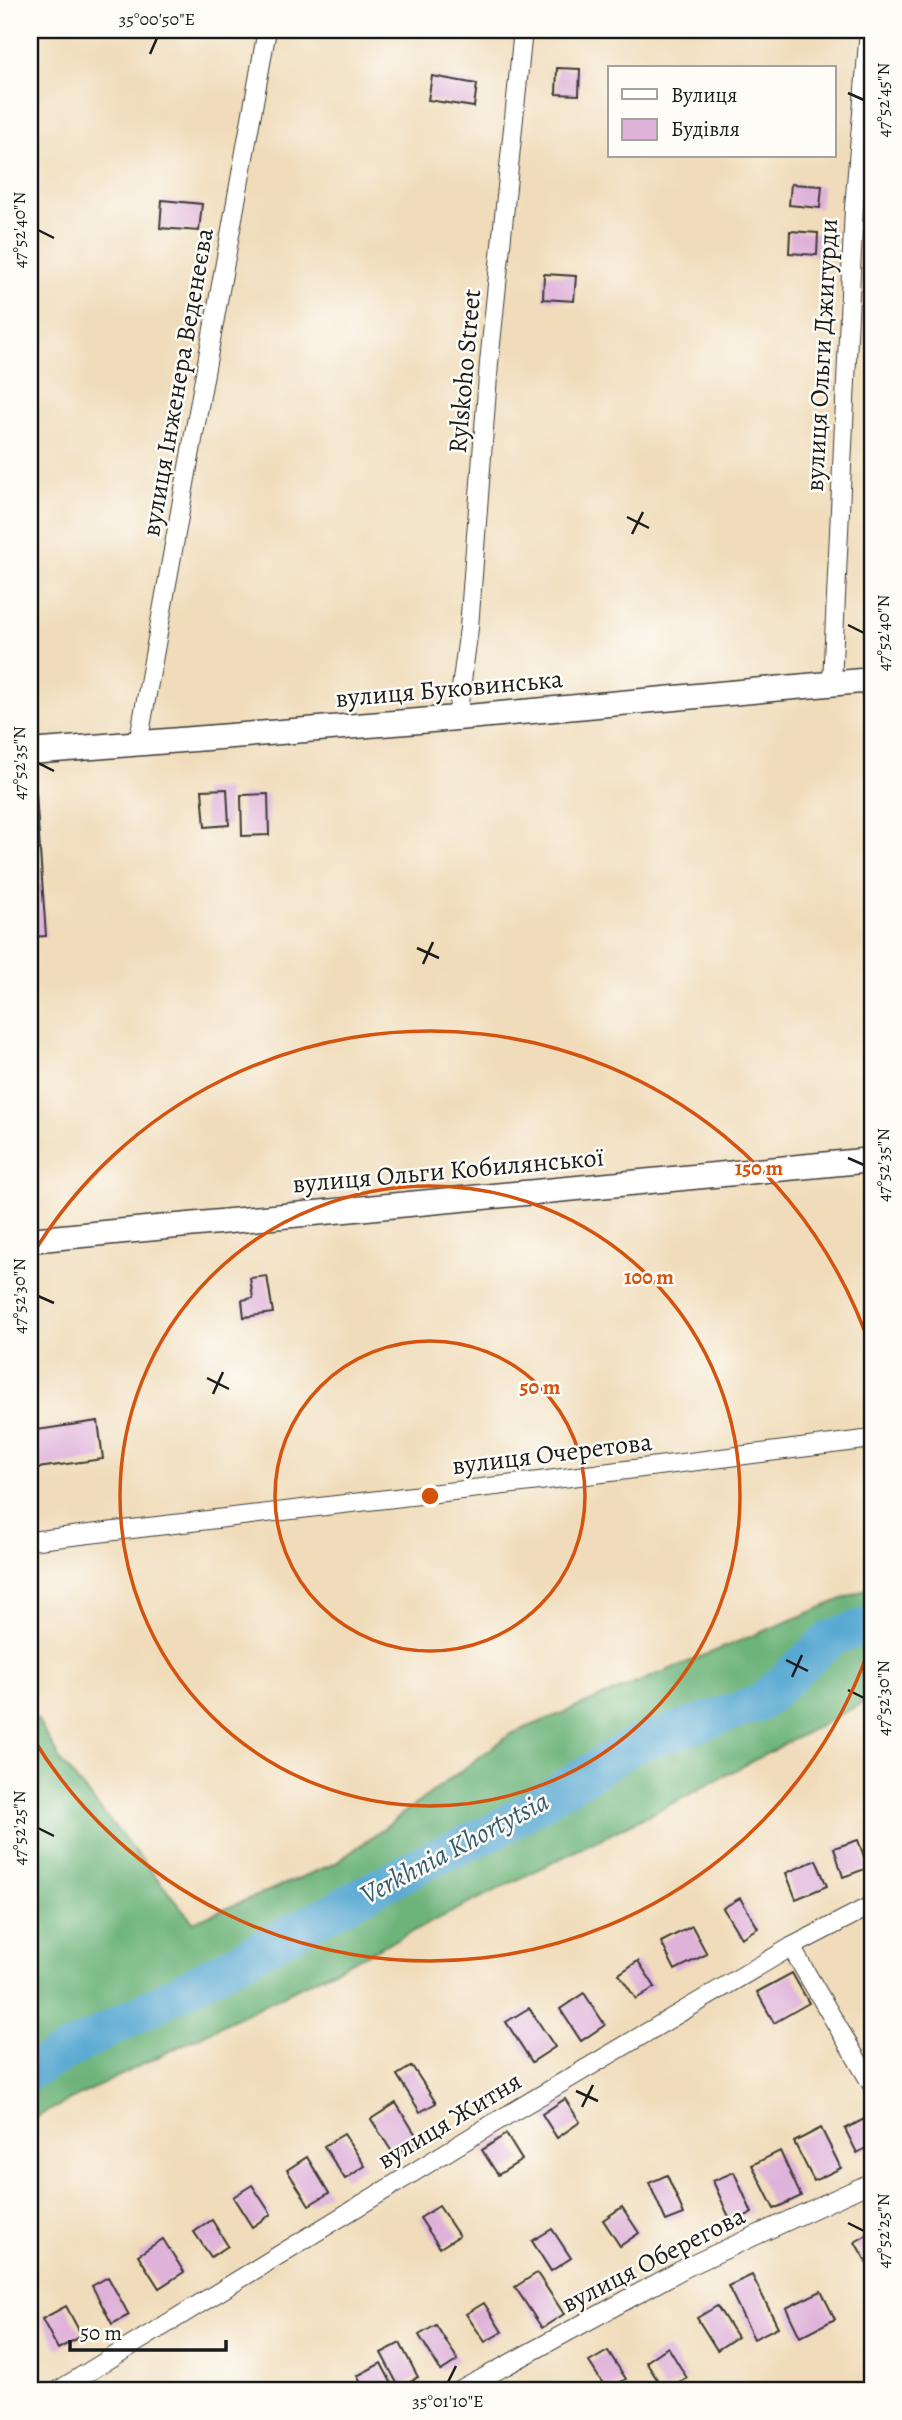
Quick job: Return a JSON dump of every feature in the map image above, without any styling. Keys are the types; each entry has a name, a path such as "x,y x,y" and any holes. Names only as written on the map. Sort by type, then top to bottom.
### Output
{"street":[{"name":"вулиця Інженера Веденеєва","path":"138,744 267,30"},
{"name":"Rylskoho Street","path":"457,718 469,628 489,363 523,30"},
{"name":"вулиця Ольги Джигурди","path":"832,682 854,208 869,30"},
{"name":"вулиця Буковинська","path":"30,752 457,718 872,680"},
{"name":"вулиця Ольги Кобилянської","path":"30,1240 872,1160"},
{"name":"вулиця Очеретова","path":"30,1541 872,1439"},
{"name":"вулиця Житня","path":"59,2390 499,2120 791,1947 872,1905"},
{"path":"791,1947 872,2085"},
{"name":"вулиця Оберегова","path":"461,2390 685,2268 872,2182"}],"green space":[{"path":"872,1587 872,1698 671,1804 30,2120 30,1957 38,1896 30,1883 30,1720 37,1719 62,1763 193,1922 336,1863 511,1734"}],"building":[{"path":"557,68 580,69 579,95 556,94"},
{"path":"432,76 477,84 474,107 428,100"},
{"path":"791,184 822,186 820,208 789,205"},
{"path":"162,200 202,204 199,231 160,228"},
{"path":"790,231 818,233 817,255 789,253"},
{"path":"544,274 576,276 574,301 543,299"},
{"path":"227,789 229,825 205,827 202,790"},
{"path":"30,794 36,794 46,936 30,937"},
{"path":"268,794 269,835 242,836 241,795"},
{"path":"267,1276 273,1313 244,1317 242,1300 253,1298 250,1278"},
{"path":"98,1421 103,1459 30,1469 30,1431"},
{"path":"858,1840 868,1868 843,1877 834,1848"},
{"path":"816,1860 827,1886 796,1899 786,1873"},
{"path":"740,1898 758,1928 741,1938 723,1908"},
{"path":"692,1926 707,1954 675,1970 661,1942"},
{"path":"638,1961 655,1987 636,1999 619,1974"},
{"path":"792,1973 809,2003 774,2023 757,1992"},
{"path":"584,1993 605,2025 581,2041 560,2009"},
{"path":"529,2008 555,2047 532,2062 506,2022"},
{"path":"412,2066 436,2103 420,2112 397,2075"},
{"path":"565,2099 580,2122 557,2138 542,2114"},
{"path":"396,2103 419,2140 394,2155 371,2119"},
{"path":"872,2115 872,2145 857,2153 845,2129"},
{"path":"821,2128 841,2168 814,2181 794,2142"},
{"path":"344,2134 365,2166 345,2179 324,2146"},
{"path":"506,2134 522,2160 498,2175 482,2150"},
{"path":"780,2151 801,2196 774,2209 752,2165"},
{"path":"307,2157 329,2193 309,2205 287,2170"},
{"path":"734,2172 752,2213 731,2222 713,2181"},
{"path":"667,2175 684,2214 666,2221 649,2183"},
{"path":"252,2185 271,2214 252,2227 233,2197"},
{"path":"439,2206 459,2236 440,2248 420,2218"},
{"path":"622,2207 639,2233 620,2246 603,2220"},
{"path":"212,2220 228,2246 211,2257 194,2232"},
{"path":"552,2229 571,2258 551,2271 532,2241"},
{"path":"872,2232 872,2272 855,2242"},
{"path":"163,2239 184,2272 159,2288 138,2255"},
{"path":"537,2273 564,2314 542,2328 515,2287"},
{"path":"752,2275 778,2327 754,2339 728,2286"},
{"path":"108,2277 129,2315 112,2324 92,2286"},
{"path":"821,2291 835,2319 800,2337 786,2308"},
{"path":"484,2303 502,2332 485,2342 466,2314"},
{"path":"66,2306 82,2336 58,2349 42,2319"},
{"path":"717,2306 737,2337 717,2350 697,2318"},
{"path":"436,2325 458,2360 441,2371 419,2335"},
{"path":"400,2343 418,2377 399,2387 381,2353"},
{"path":"668,2347 687,2378 664,2390 646,2362"},
{"path":"608,2351 626,2379 607,2390 589,2362"},
{"path":"381,2363 395,2390 365,2390 357,2376"}],"waterway":[{"name":"Verkhnia Khortytsia","path":"30,2071 429,1860 496,1830 634,1745 760,1703 831,1638 872,1624"}]}
